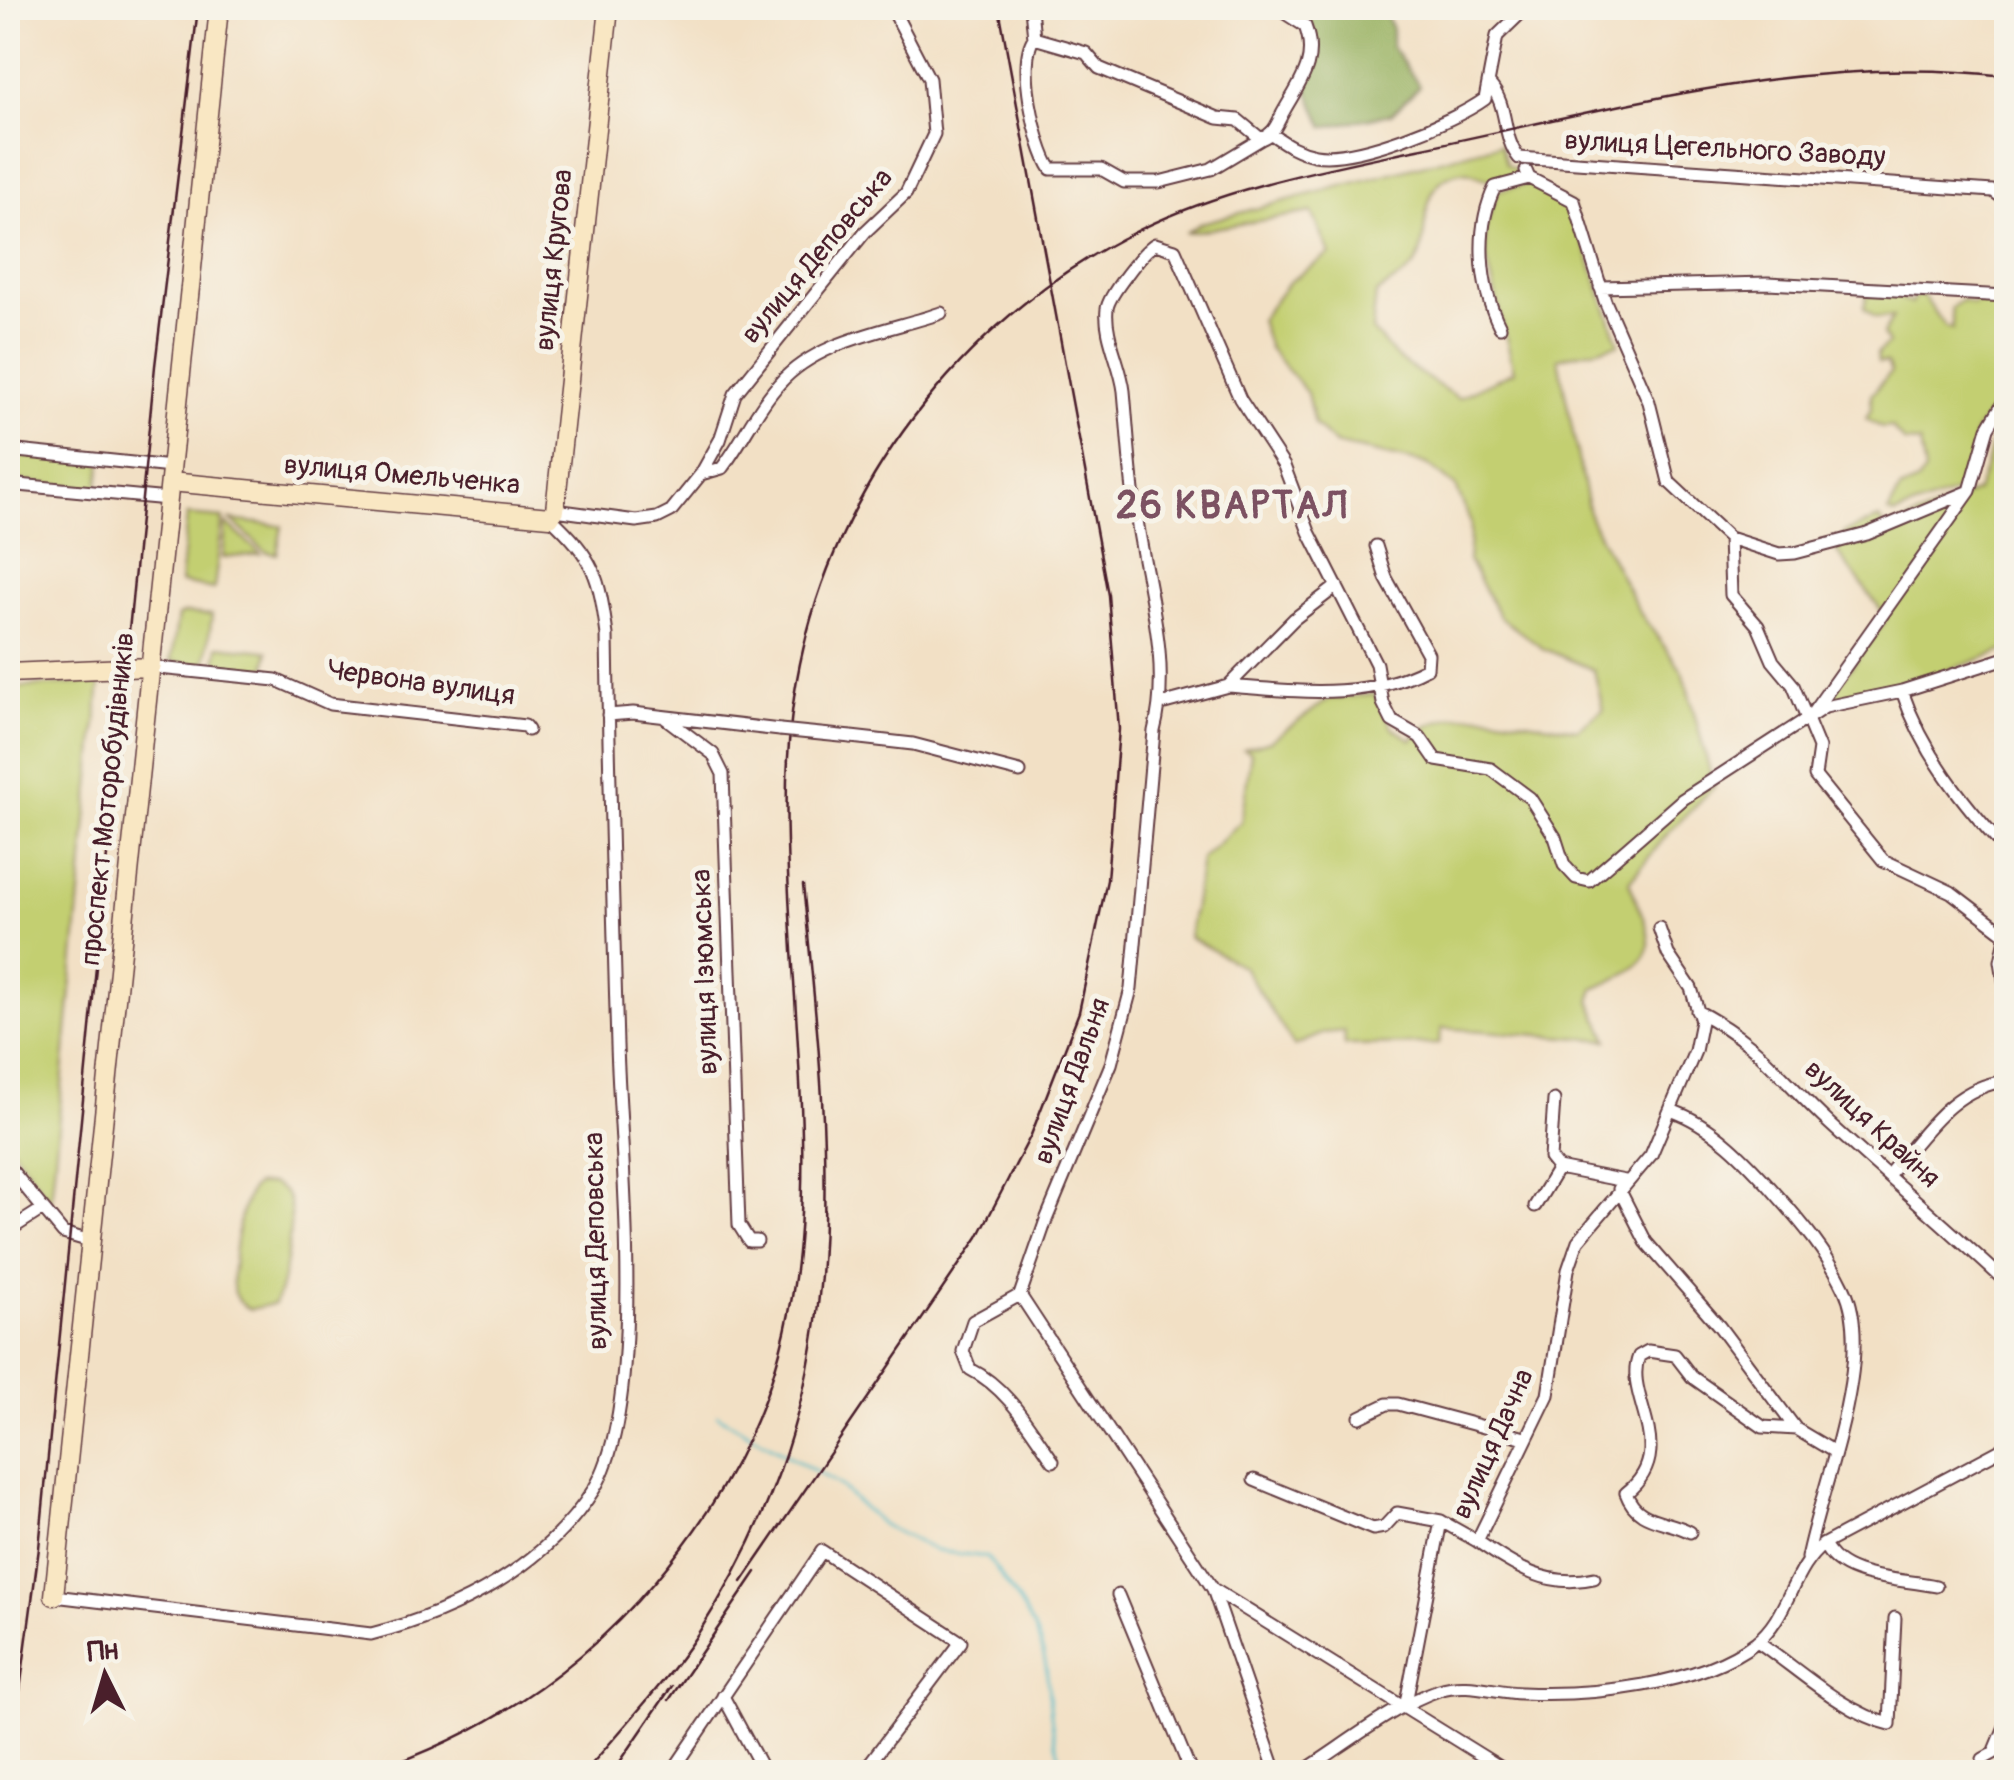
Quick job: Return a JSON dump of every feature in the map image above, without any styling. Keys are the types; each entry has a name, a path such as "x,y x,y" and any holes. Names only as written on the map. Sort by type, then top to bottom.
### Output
{"street":[{"name":"проспект Моторобудівників","path":"54,1596 220,8"},
{"name":"вулиця Кругова","path":"552,514 610,8"},
{"name":"вулиця Деповська","path":"552,514 636,520 672,511 701,474 720,440 735,394 864,232 906,193 934,134 929,79 892,8"},
{"path":"1031,8 1034,38 1025,61 1036,129 1052,169 1101,169 1124,182 1159,182 1211,169 1267,137 1306,76 1309,58 1305,26 1278,8"},
{"path":"1034,38 1086,53 1099,68 1218,118 1238,120 1291,148 1331,156 1405,138 1454,119 1485,99 1498,36 1526,8"},
{"path":"1490,85 1500,96 1507,138 1529,178 1574,201 1600,286 1650,402 1669,482 1729,538 1779,554 1795,553 1867,534 1970,491"},
{"name":"вулиця Цегельного Заводу","path":"1519,158 1993,191 2006,200"},
{"path":"1500,327 1482,258 1481,229 1495,187 1529,178"},
{"name":"вулиця Дальня","path":"1020,1295 1112,1064 1132,989 1154,731 1161,704 1152,604 1125,437 1124,388 1106,314 1110,298 1132,275 1140,254 1162,244 1175,250 1240,398 1284,466 1309,532 1337,586"},
{"path":"1600,286 1768,283 2006,296"},
{"name":"вулиця Деповська","path":"701,474 722,468 756,411 780,382 809,358 941,313"},
{"path":"1806,721 1877,628 1970,491 1988,428 2006,398"},
{"name":"вулиця Омельченка","path":"8,450 170,483"},
{"name":"вулиця Омельченка","path":"8,484 170,483 552,514 599,578"},
{"path":"1729,538 1731,596 1758,626 1773,662 1793,685 1819,752 1816,776 1868,837 1876,854 1951,892 2006,936 2001,952 2006,992"},
{"path":"1161,704 1228,686 1328,693 1380,687 1427,668 1430,662 1381,566 1376,546"},
{"name":"вулиця Деповська","path":"54,1596 371,1634 415,1623 496,1582 554,1543 596,1486 614,1438 627,1290 607,635 599,578"},
{"path":"1228,686 1294,619 1337,586 1376,664 1380,687 1397,727 1420,737 1436,760 1491,769 1538,804 1564,866 1576,878 1589,882 1683,800 1825,707 1902,691 2006,658"},
{"name":"Червона вулиця","path":"8,673 149,666 276,680 330,704 525,726 528,730"},
{"path":"1902,691 1932,758 2006,850"},
{"path":"608,715 664,717 912,744 1020,772"},
{"name":"вулиця Ізюмська","path":"664,717 713,754 724,774 739,1226 749,1241 757,1241"},
{"path":"1658,928 1668,954 1691,988 1698,1010"},
{"name":"вулиця Дачна","path":"1405,1708 1441,1522 1477,1541 1548,1395 1568,1270 1578,1241 1651,1154 1695,1051 1701,1021 1698,1010"},
{"name":"вулиця Крайня","path":"1698,1010 1740,1033 1828,1122 2006,1282"},
{"path":"1888,1174 1947,1106 1964,1094 2006,1081"},
{"path":"1554,1100 1552,1164 1622,1185 1646,1242 1719,1326 1796,1429 1833,1451"},
{"path":"1302,1772 1438,1690 1456,1686 1541,1694 1598,1693 1693,1670 1757,1641 1782,1610 1806,1558 1854,1356 1846,1291 1820,1249 1760,1175 1721,1139 1670,1110"},
{"path":"8,1166 63,1233 90,1241"},
{"path":"1536,1206 1558,1168"},
{"path":"8,1231 41,1210"},
{"path":"1053,1461 1014,1406 988,1378 970,1369 963,1351 973,1320 1020,1295 1213,1590 1276,1772"},
{"path":"1690,1532 1648,1519 1627,1500 1626,1493 1644,1471 1650,1435 1634,1376 1639,1356 1648,1352 1675,1355 1692,1377 1763,1427 1796,1429"},
{"path":"1360,1417 1387,1404 1398,1404 1525,1438"},
{"path":"1806,1558 1824,1544 2006,1447"},
{"path":"1254,1480 1373,1529 1384,1527 1397,1512 1441,1522"},
{"path":"1477,1541 1514,1566 1548,1580 1571,1584 1594,1578"},
{"path":"1824,1544 1830,1557 1849,1570 1936,1586"},
{"path":"672,1772 817,1556 828,1551 961,1642 864,1772"},
{"path":"1213,1590 1508,1772"},
{"path":"1118,1595 1192,1772"},
{"path":"1757,1641 1834,1694 1847,1708 1890,1724 1896,1618"},
{"path":"723,1696 764,1772"},
{"path":"1984,1760 1994,1753 2006,1724"}],"green space":[{"path":"1284,8 1383,8 1392,29 1392,47 1420,86 1391,114 1324,127 1305,83 1313,38"},
{"path":"1501,144 1506,164 1524,174 1493,180 1461,172 1443,180 1429,203 1419,257 1409,271 1376,294 1372,330 1398,359 1458,398 1514,371 1487,260 1485,229 1498,190 1533,183 1571,205 1619,344 1558,358 1590,518 1640,613 1683,672 1714,787 1669,832 1629,882 1645,922 1649,948 1634,968 1594,989 1590,1001 1608,1040 1442,1028 1439,1044 1345,1045 1344,1031 1324,1033 1294,1046 1243,967 1189,937 1201,859 1241,822 1251,753 1244,749 1270,741 1329,699 1374,694 1392,727 1412,740 1445,719 1489,716 1577,729 1603,710 1594,670 1542,648 1500,617 1468,561 1471,523 1456,487 1427,464 1335,444 1314,424 1307,393 1269,348 1260,320 1289,282 1330,254 1312,212 1185,233 1201,223"},
{"path":"1893,293 1911,304 1914,296 1923,296 1946,327 1953,329 1951,308 1962,300 1973,304 1985,296 2005,300 2000,308 2006,313 2006,345 1999,363 2006,371 2006,389 1975,432 1970,478 1956,492 1895,515 1888,513 1900,490 1917,482 1925,472 1920,443 1904,442 1891,427 1882,428 1866,418 1872,409 1871,395 1891,372 1887,363 1878,362 1877,354 1888,344 1883,334 1893,317 1875,317 1864,308 1867,294"},
{"path":"2006,404 2006,650 1908,684 1825,703 1887,618 1836,550 1845,532 1879,519 1888,530 1977,491"},
{"path":"8,454 102,463 97,490 8,480"},
{"path":"187,515 223,518 214,589 180,583"},
{"path":"231,520 282,526 277,554 266,552"},
{"path":"226,523 261,554 223,558"},
{"path":"212,615 205,667 171,661 178,616"},
{"path":"218,646 268,651 266,671 216,665"},
{"path":"100,682 51,1202 8,1142 8,688"},
{"path":"272,1184 289,1201 284,1270 274,1304 251,1309 234,1293 237,1236 250,1192 256,1185"}],"waterway":[{"path":"717,1415 838,1484 881,1524 936,1551 987,1557 1023,1608 1037,1636 1046,1666 1054,1733 1066,1772"}],"tram line":[{"path":"9,1772 39,1548 155,366 198,8"}],"railway":[{"path":"742,1582 978,1237 1031,1135 1079,1012 1107,880 1119,729 1108,595 999,8"},
{"path":"371,1772 490,1719 561,1671 626,1614 720,1492 763,1404 788,1317 800,1228 802,1138 786,819 789,746 798,674 822,584 849,520 884,460 925,403 972,351 1023,304 1079,263 1172,215 1276,181 1710,88 1857,72 1932,71 2006,76"},
{"path":"585,1772 659,1686 699,1632 751,1541 787,1450 810,1360 821,1269 825,1177 821,1083 803,885"},
{"path":"669,1700 756,1572"},
{"path":"613,1772 672,1686"}],"district":[{"name":"26 КВАРТАЛ","path":"1232,506"}]}
